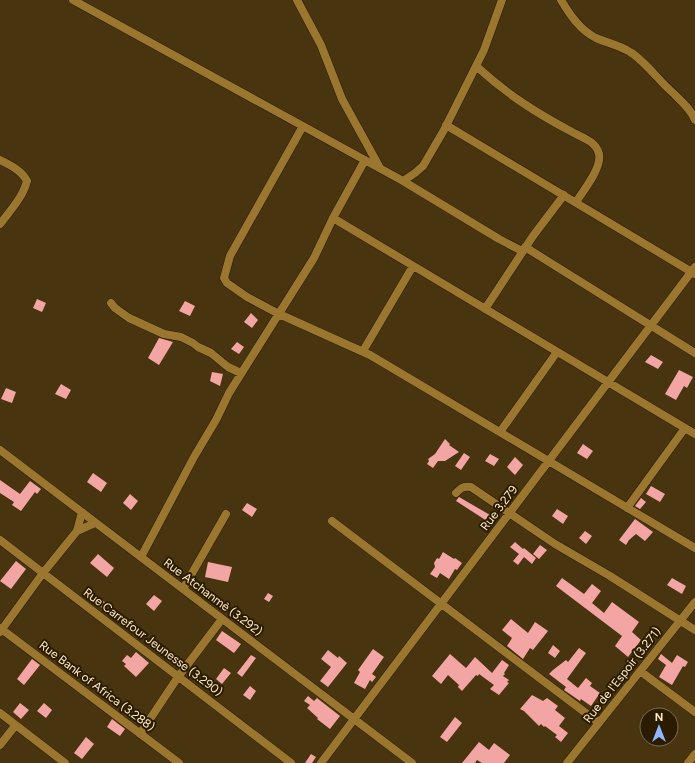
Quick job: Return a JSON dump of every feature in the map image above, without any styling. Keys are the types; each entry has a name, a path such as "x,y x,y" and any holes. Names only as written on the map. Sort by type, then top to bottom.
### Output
{"street":[{"path":"73,0 380,168 499,239 524,249 695,353"},
{"path":"297,0 321,44 342,99 380,168"},
{"path":"403,181 423,166 446,125 484,50 502,0"},
{"path":"561,0 582,28 595,37 631,52 682,102 694,116 695,120"},
{"path":"476,66 519,102 594,145 599,154 597,168 576,202"},
{"path":"446,125 694,271"},
{"path":"303,126 228,261 224,278 226,283 247,297 279,314 363,351 695,548"},
{"path":"0,160 18,170 27,181 17,201 0,224"},
{"path":"141,557 190,464 216,420 229,393 314,258 333,218 365,160"},
{"path":"485,308 524,249 564,195"},
{"path":"333,218 695,434"},
{"path":"363,351 413,266"},
{"name":"Rue 3.279","path":"321,763 651,325 694,271"},
{"path":"111,303 115,308 129,318 164,334 180,337 193,343 211,353 228,367 241,373"},
{"path":"500,432 557,352"},
{"path":"627,508 685,428"},
{"name":"Rue Atchanmè (3.292)","path":"0,450 412,763"},
{"path":"456,494 461,488 465,486 470,487 555,544 610,576 695,630"},
{"path":"1,630 77,531 82,512"},
{"path":"183,589 226,514"},
{"path":"332,520 599,723"},
{"path":"77,531 95,523"},
{"name":"Rue Carrefour Jeunesse (3.290)","path":"0,540 291,763"},
{"name":"Rue de l'Espoir (3.271)","path":"567,763 695,602"},
{"path":"140,734 178,677 222,619"},
{"name":"Rue Bank of Africa (3.288)","path":"1,630 179,763"},
{"path":"640,671 695,712"},
{"path":"0,713 65,763"},
{"path":"0,745 15,726"},
{"path":"688,763 695,754"}],"building":[{"path":"37,299 46,303 42,312 33,308"},
{"path":"185,301 195,306 190,316 179,311"},
{"path":"251,313 258,320 252,328 244,322"},
{"path":"159,338 173,342 159,365 148,358"},
{"path":"237,342 244,347 239,354 231,349"},
{"path":"651,355 663,362 658,369 645,362"},
{"path":"679,370 693,377 687,388 684,386 676,400 665,394"},
{"path":"212,372 223,374 220,386 210,381"},
{"path":"61,384 71,390 66,399 55,394"},
{"path":"6,388 16,392 12,403 1,399"},
{"path":"445,439 450,444 449,445 459,452 445,461 438,461 433,468 427,464 429,461 428,459 435,454"},
{"path":"583,444 593,451 587,459 577,453"},
{"path":"464,453 470,457 461,470 455,466"},
{"path":"490,454 499,459 494,466 485,461"},
{"path":"515,457 523,465 515,475 507,467"},
{"path":"93,473 107,483 101,492 87,482"},
{"path":"0,480 20,494 30,481 41,489 37,494 35,492 21,511 12,505 14,502 0,493"},
{"path":"651,486 665,494 660,502 646,494"},
{"path":"130,494 138,501 131,510 123,503"},
{"path":"459,497 490,515 487,521 456,501"},
{"path":"641,498 646,502 640,509 635,506"},
{"path":"247,503 257,509 252,517 242,510"},
{"path":"557,509 568,516 563,524 552,516"},
{"path":"635,519 653,532 645,541 636,534 626,545 619,540"},
{"path":"585,531 592,536 586,544 579,538"},
{"path":"515,542 536,558 532,564 524,557 518,565 513,561 519,554 510,547"},
{"path":"540,545 547,550 539,559 533,554"},
{"path":"443,552 462,563 457,570 455,569 449,579 440,573 437,578 430,574 435,567 434,563 437,558 439,559"},
{"path":"98,554 114,568 107,577 90,563"},
{"path":"16,561 26,569 11,589 0,581"},
{"path":"208,562 232,567 228,582 205,577"},
{"path":"562,578 584,594 592,584 601,591 592,603 604,613 612,602 639,622 632,632 641,640 628,657 615,646 622,636 556,586"},
{"path":"672,578 686,586 682,594 667,585"},
{"path":"268,593 273,596 269,602 264,599"},
{"path":"96,595 106,603 102,608 92,600"},
{"path":"154,595 162,601 154,611 146,604"},
{"path":"511,619 528,633 535,622 548,631 533,650 530,648 523,659 507,646 512,638 502,630"},
{"path":"222,631 241,644 234,653 216,640"},
{"path":"553,645 560,651 555,658 548,653"},
{"path":"579,648 586,653 567,679 578,688 586,678 592,683 590,686 600,693 591,706 581,699 580,701 564,690 566,687 549,674 566,660 568,662"},
{"path":"373,649 384,657 372,674 376,677 372,682 370,680 365,689 354,683 360,672 358,670"},
{"path":"328,650 338,658 339,656 347,663 328,687 320,681 331,667 321,659"},
{"path":"136,652 149,663 136,677 124,666 126,664 122,661 127,655 131,658"},
{"path":"450,654 466,668 475,657 492,673 502,660 509,665 503,676 509,680 507,682 509,683 499,695 490,689 494,685 479,674 478,676 476,675 462,691 458,687 459,685 448,675 441,684 432,676"},
{"path":"661,654 672,663 677,655 688,662 685,667 683,666 672,685 659,677 666,665 658,659"},
{"path":"251,655 256,658 242,677 237,673"},
{"path":"32,659 40,665 24,685 17,679"},
{"path":"224,668 231,673 222,684 216,679"},
{"path":"250,686 256,691 250,700 243,695"},
{"path":"532,695 543,701 547,698 558,706 555,710 565,718 559,726 568,733 561,742 555,737 557,735 541,724 539,726 520,709"},
{"path":"308,696 314,701 317,698 340,716 330,729 317,719 318,718 307,708 310,705 304,701"},
{"path":"20,703 29,710 21,719 13,712"},
{"path":"44,703 52,710 46,718 37,711"},
{"path":"455,717 462,723 447,742 440,737"},
{"path":"112,719 125,729 120,736 107,727"},
{"path":"86,737 94,744 82,759 74,753"},
{"path":"479,742 489,750 494,743 510,755 504,763 482,763 477,760 475,763 462,763"},
{"path":"311,754 316,757 312,763 305,763"}]}
